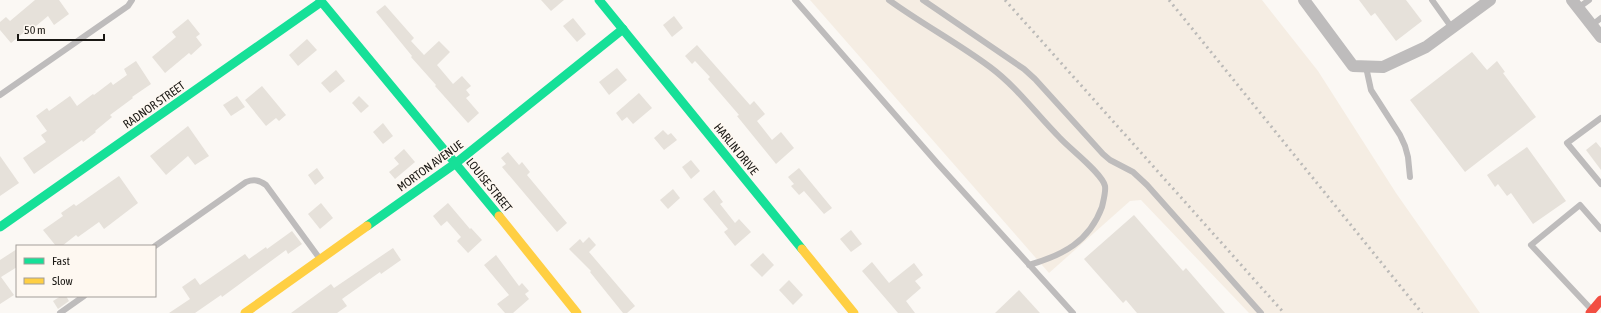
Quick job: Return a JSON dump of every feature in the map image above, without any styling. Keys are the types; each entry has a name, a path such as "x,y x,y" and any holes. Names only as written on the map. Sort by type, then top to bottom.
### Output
{"street":[{"name":"HARLIN DRIVE","path":"600,0 854,313"},
{"path":"1304,0 1353,66 1366,67 1383,67 1426,47 1490,0"},
{"name":"LOUISE STREET","path":"321,1 456,163 577,313"},
{"name":"RADNOR STREET","path":"0,228 321,1"},
{"path":"1575,4 1597,22 1601,37"},
{"name":"MORTON AVENUE","path":"245,313 456,163 623,29"},
{"path":"1591,312 1601,300"}],"lane":[{"path":"0,95 128,6 132,0"},
{"path":"796,0 938,164 1073,313"},
{"path":"889,0 990,67 1023,96 1059,137 1096,172 1105,186 1103,204 1099,214 1087,233 1072,247 1053,258 1030,265"},
{"path":"923,0 1036,79 1103,154 1110,160 1133,172 1147,185 1262,313"},
{"path":"1432,0 1452,28"},
{"path":"1575,4 1588,0"},
{"path":"1366,67 1371,90 1400,135 1405,146 1410,176"},
{"path":"1601,118 1567,143 1601,184"},
{"path":"156,245 246,182 253,180 260,181 266,186 320,259"},
{"path":"1591,312 1531,245 1580,205 1601,229"},
{"path":"60,313 83,297"}],"shaded area":[{"path":"810,0 1262,0 1318,71 1396,193 1480,313 1249,313 1141,200 1130,201 1049,273"}],"building":[{"path":"35,0 59,0 69,14 54,25 48,16 30,31 28,29 11,43 0,30 0,22 6,17 10,21"},
{"path":"541,0 564,0 551,11"},
{"path":"1359,0 1406,0 1422,21 1396,41 1375,13 1371,16"},
{"path":"385,5 414,38 411,41 424,55 439,41 450,52 437,65 453,84 462,76 471,86 466,90 470,95 466,98 479,113 468,123 435,86 436,85 411,57 412,56 376,12"},
{"path":"674,16 683,28 672,37 663,25"},
{"path":"573,18 586,34 577,42 563,26"},
{"path":"188,19 200,34 196,37 202,45 191,55 189,53 165,73 152,57 176,37 172,32"},
{"path":"307,39 317,50 298,66 289,55"},
{"path":"697,45 750,105 754,101 765,114 757,121 772,140 781,132 794,148 776,164 737,116 739,115 708,79 710,77 695,61 692,64 685,56"},
{"path":"1472,52 1487,70 1497,61 1505,72 1503,73 1536,117 1465,172 1410,100"},
{"path":"136,61 151,84 110,115 112,117 83,142 82,140 34,174 23,158 46,142 41,135 47,131 36,116 47,108 49,111 70,96 77,106 111,82 113,85 127,75 124,69"},
{"path":"617,68 627,80 609,95 599,82"},
{"path":"336,70 345,81 330,93 321,83"},
{"path":"262,86 286,115 279,121 276,118 266,126 245,100"},
{"path":"639,93 652,108 633,124 627,117 622,121 616,113"},
{"path":"237,96 245,107 231,116 223,105"},
{"path":"359,96 369,106 361,113 352,103"},
{"path":"383,123 393,136 383,144 373,132"},
{"path":"188,126 209,156 195,165 188,156 166,175 150,156"},
{"path":"663,130 668,135 671,133 677,140 664,150 654,138"},
{"path":"1596,142 1601,148 1601,170 1586,150"},
{"path":"1527,147 1566,201 1533,224 1511,193 1507,196 1498,184 1495,187 1487,175"},
{"path":"404,149 415,162 395,179 389,172 399,164 394,158"},
{"path":"508,152 519,165 522,162 530,172 527,175 567,223 557,232 502,167 506,164 501,158"},
{"path":"0,156 19,183 0,196"},
{"path":"691,160 700,171 691,179 682,167"},
{"path":"317,168 324,178 315,185 308,175"},
{"path":"799,168 832,208 824,214 804,191 799,195 791,186 794,184 788,177"},
{"path":"119,176 138,203 104,229 99,222 78,237 76,235 63,245 55,245 43,230 63,216 61,213 74,204 76,206"},
{"path":"673,189 680,198 668,209 660,200"},
{"path":"714,190 723,202 720,204 735,223 739,219 751,232 735,246 724,232 728,229 703,199"},
{"path":"321,203 333,218 320,229 308,214"},
{"path":"448,203 470,229 471,228 482,240 468,253 457,241 461,237 447,221 441,226 433,216"},
{"path":"1134,215 1183,271 1186,268 1225,313 1137,313 1126,300 1123,303 1084,259"},
{"path":"851,230 862,244 851,252 840,239"},
{"path":"292,231 302,244 288,254 286,250 222,297 221,295 195,313 169,313 190,299 182,287 195,278 200,285 245,254 249,259 266,247 267,249"},
{"path":"589,237 596,245 589,252 635,306 627,313 623,313 590,272 591,271 569,249 580,239 583,243"},
{"path":"393,248 401,260 381,274 380,272 342,299 347,306 337,313 291,313 331,284 334,288"},
{"path":"16,250 16,268 1,277 14,295 0,304 0,260"},
{"path":"763,253 774,265 762,277 750,265"},
{"path":"496,255 519,286 522,283 529,291 525,294 529,299 513,313 505,313 497,304 509,295 484,265"},
{"path":"872,262 889,283 914,263 923,275 915,281 921,288 906,301 915,313 898,313 862,271"},
{"path":"789,280 803,295 793,305 779,290"},
{"path":"1019,290 1040,313 995,313"},
{"path":"59,297 67,297 69,301 58,309 53,301"}],"railway":[{"path":"1005,0 1284,313"},
{"path":"1169,0 1422,313"}],"traffic: fast":[{"path":"320,0 499,216"},
{"path":"599,0 802,249"},
{"path":"0,227 321,2"},
{"path":"367,226 456,163 623,29"}],"traffic: slow":[{"path":"499,216 577,313"},
{"path":"245,313 367,226"},
{"path":"802,249 854,313"}],"traffic: jam":[{"path":"1590,313 1601,300"}]}
